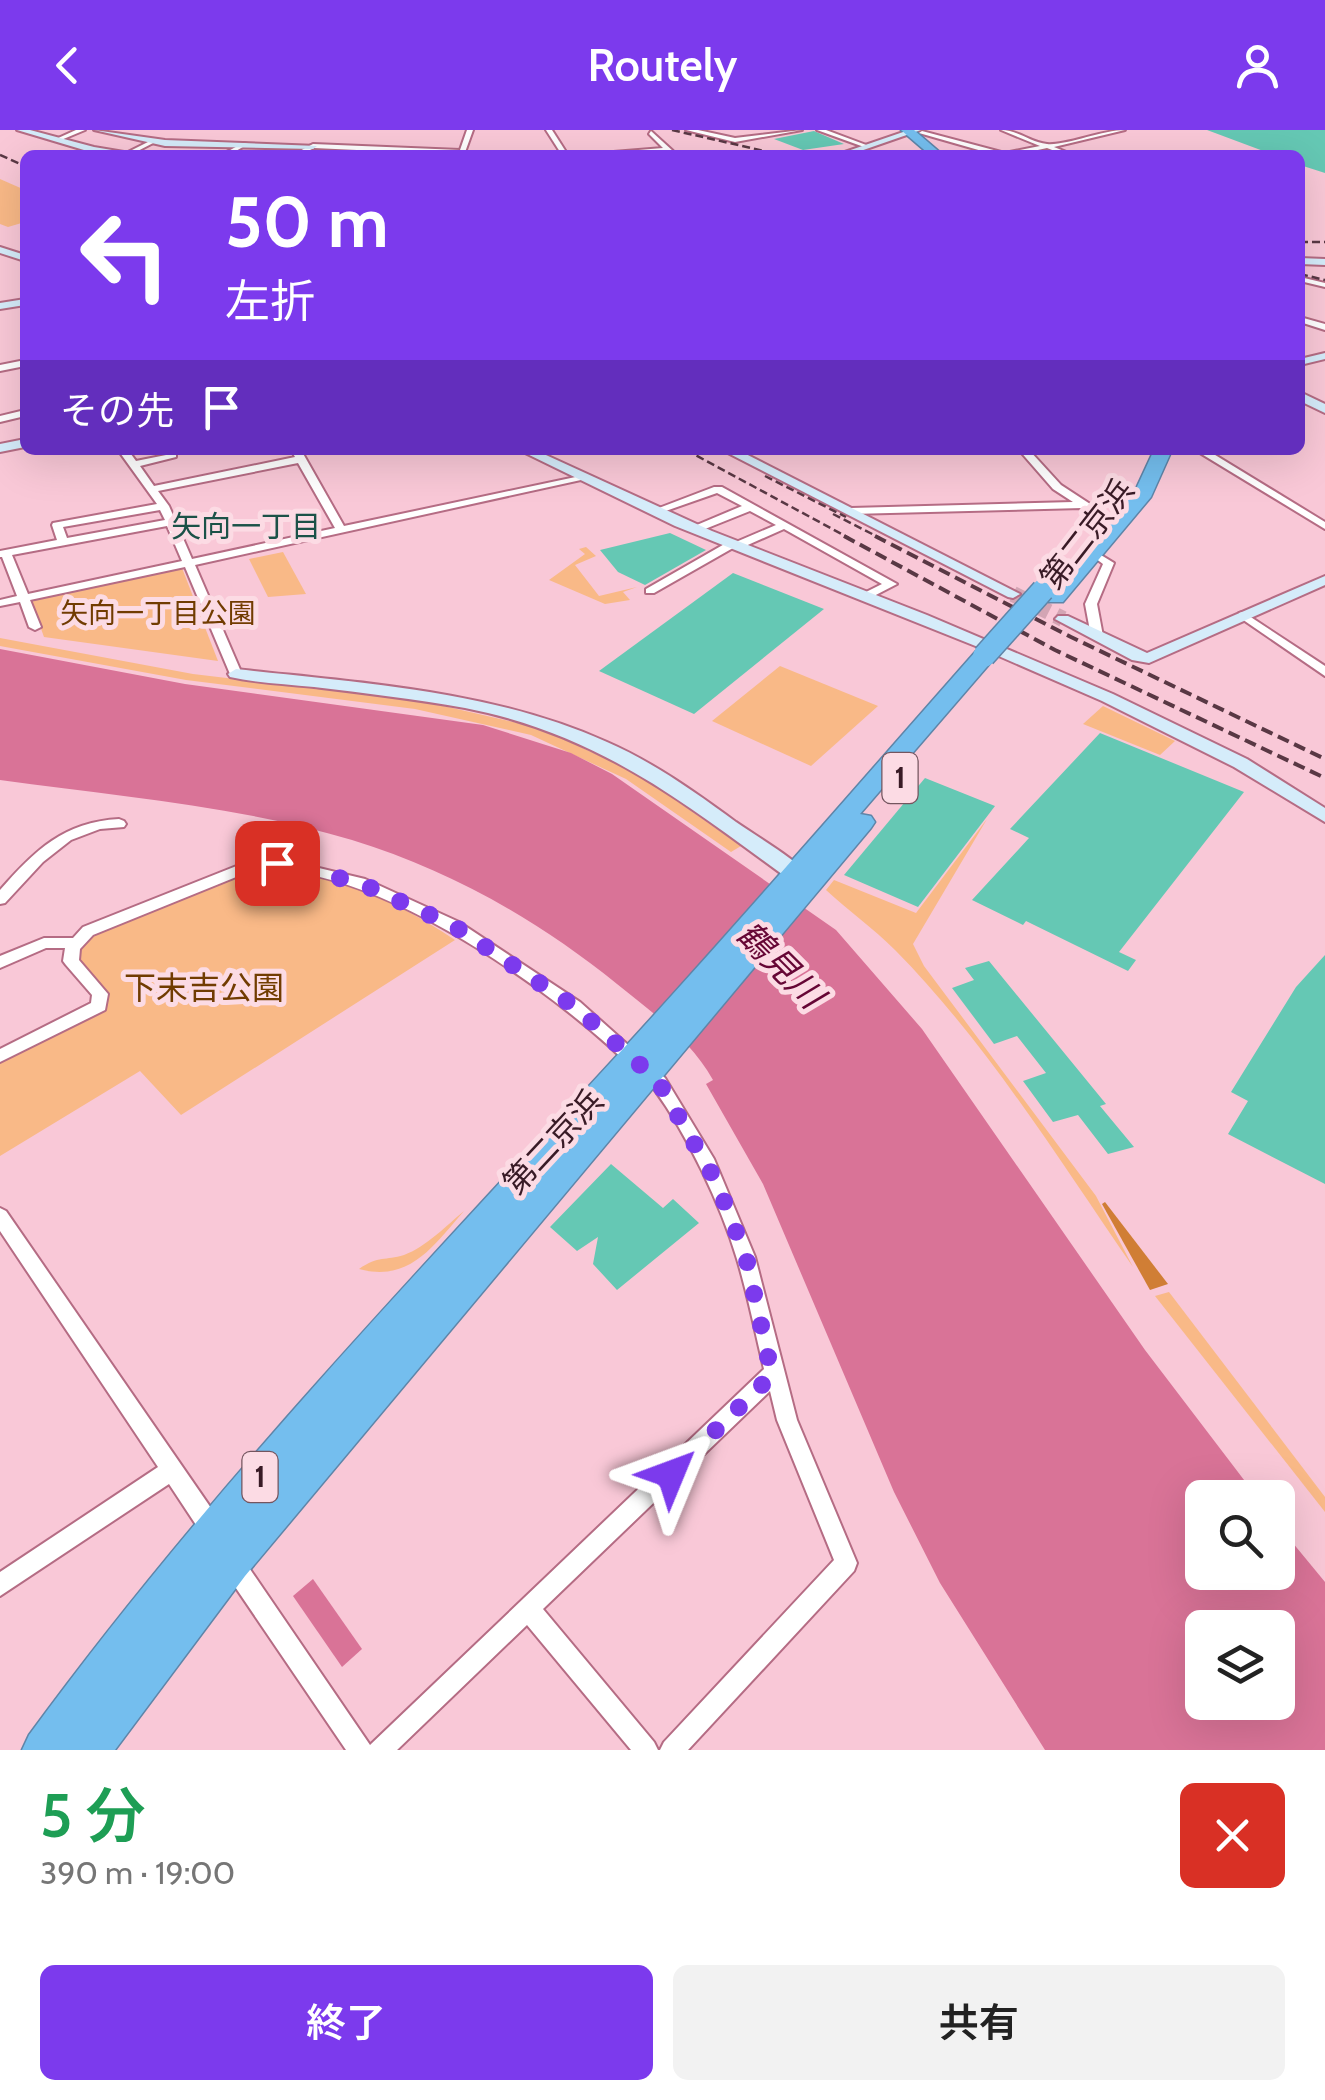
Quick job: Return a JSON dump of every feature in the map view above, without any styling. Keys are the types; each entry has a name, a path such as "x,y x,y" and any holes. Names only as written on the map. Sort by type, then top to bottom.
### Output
{"highway":[{"path":"914,131 932,150"},
{"path":"914,131 941,150"},
{"name":"第二京浜","path":"1054,602 1124,496 1143,455"},
{"name":"第二京浜","path":"44,1750 103,1668 222,1547 993,658 1054,602 1096,555 1144,493 1161,455"},
{"name":"第二京浜","path":"88,1750 222,1547"}],"street":[{"path":"21,130 94,150"},
{"path":"59,139 82,130"},
{"path":"98,130 154,140 426,150"},
{"path":"238,130 249,144"},
{"path":"313,146 314,130"},
{"path":"689,130 741,140 799,130"},
{"path":"720,130 741,140"},
{"path":"820,130 866,146"},
{"path":"1004,130 1057,150"},
{"path":"1028,150 1122,130"},
{"path":"854,150 914,131 986,150"},
{"path":"652,132 668,150"},
{"path":"135,150 154,140"},
{"path":"235,150 249,144"},
{"path":"305,150 313,146"},
{"path":"386,150 392,147"},
{"path":"127,455 164,506 236,674 472,704 566,732 640,766 797,885"},
{"path":"134,464 174,455"},
{"path":"152,489 299,455 341,530"},
{"path":"537,455 696,529 959,632 1232,758 1325,816"},
{"path":"738,455 1013,594"},
{"path":"1028,455 1056,486 1106,519"},
{"path":"1208,455 1325,526"},
{"path":"0,604 585,478"},
{"path":"656,511 718,488 892,584 866,596"},
{"path":"851,512 1081,505"},
{"path":"63,542 57,525 164,506"},
{"path":"696,529 750,507"},
{"path":"34,627 3,553 170,522"},
{"path":"650,590 735,545 785,525"},
{"path":"1096,555 1108,563 1090,604 1098,636"},
{"path":"1054,602 1098,636 1138,657 1149,658 1325,580"},
{"path":"1244,616 1325,672"},
{"path":"0,899 46,850 65,838 90,826 119,824"},
{"path":"0,962 44,943 76,943 105,923 232,871 262,864 294,866 360,883 454,926 574,1006 659,1083 716,1181 746,1257 772,1375 812,1486 846,1563 672,1750"},
{"path":"0,1056 99,1006 100,994 71,960 76,943"},
{"path":"0,1216 7,1240 173,1468 360,1750"},
{"path":"380,1750 530,1611 772,1375"},
{"path":"0,1585 173,1468"},
{"path":"530,1611 646,1750"}],"green space":[{"path":"0,179 20,188 20,223 8,227 0,224"},
{"path":"586,547 596,556 575,565 599,596 637,587 623,592 630,600 605,604 549,580 585,554 579,549"},
{"path":"283,552 306,594 268,597 249,559"},
{"name":"矢向一丁目公園","path":"182,568 218,661 44,637 31,601"},
{"path":"0,638 193,674 422,701 539,728 637,773 741,846 731,852 626,779 531,735 415,709 186,680 0,646"},
{"path":"780,666 878,706 811,766 712,721"},
{"path":"1103,706 1175,741 1160,755 1083,724"},
{"path":"987,819 913,944 924,966 1096,1196 1133,1267 1021,1103 961,1024 895,950 826,890 834,880 916,913"},
{"name":"下末吉公園","path":"276,866 369,894 455,940 181,1115 140,1071 0,1156 0,1061 104,1007 102,985 76,953 84,939 234,874"},
{"path":"464,1211 431,1248 407,1266 377,1272 359,1269 412,1251"},
{"path":"1169,1292 1325,1497 1325,1512 1155,1296"}],"shaded area":[{"path":"1105,1202 1168,1284 1150,1290 1102,1204"}],"water":[{"name":"鶴見川","path":"0,649 185,684 483,725 571,753 612,774 836,930 922,1029 1145,1350 1244,1480 1185,1480 1185,1590 1295,1590 1295,1546 1325,1582 1325,1750 1045,1750 940,1583 894,1492 763,1184 706,1084 713,1080 693,1052 644,1005 556,939 492,899 424,866 309,828 133,797 0,780"},
{"path":"313,1579 362,1649 342,1667 293,1596"}],"building":[{"path":"1207,130 1325,130 1325,173 1305,167 1305,150 1261,150"},
{"path":"814,131 844,144 803,150 774,139"},
{"path":"670,533 706,550 645,585 618,572 600,550"},
{"path":"733,573 824,609 694,714 599,671"},
{"path":"1100,733 1244,792 1119,952 1136,960 1128,971 1026,921 1023,925 972,900 1029,838 1010,829"},
{"path":"925,778 995,806 918,907 844,875"},
{"path":"1325,955 1325,1184 1228,1134 1248,1101 1231,1092 1296,987"},
{"path":"989,961 1106,1104 1100,1106 1134,1147 1108,1154 1078,1115 1053,1122 1023,1081 1046,1073 1017,1036 994,1044 952,988 974,980 965,968"},
{"path":"611,1164 663,1208 673,1199 699,1223 617,1290 593,1264 598,1237 577,1251 550,1227"}],"tunnel":[{"path":"1013,594 1063,619"}],"railway":[{"path":"672,130 760,150"},
{"path":"0,155 20,164"},
{"path":"1305,242 1325,242"},
{"path":"1305,275 1325,280"},
{"path":"695,455 849,538"},
{"path":"765,476 846,517"},
{"path":"833,514 880,538"},
{"path":"844,536 1055,650 1325,778"},
{"path":"875,536 1071,637 1325,759"}],"district":[{"name":"矢向一丁目","path":"246,527"}],"route":[{"path":"277,863 360,883 454,926 502,956 546,991 574,1006 659,1083 708,1164 746,1257 772,1375 671,1474"}]}
